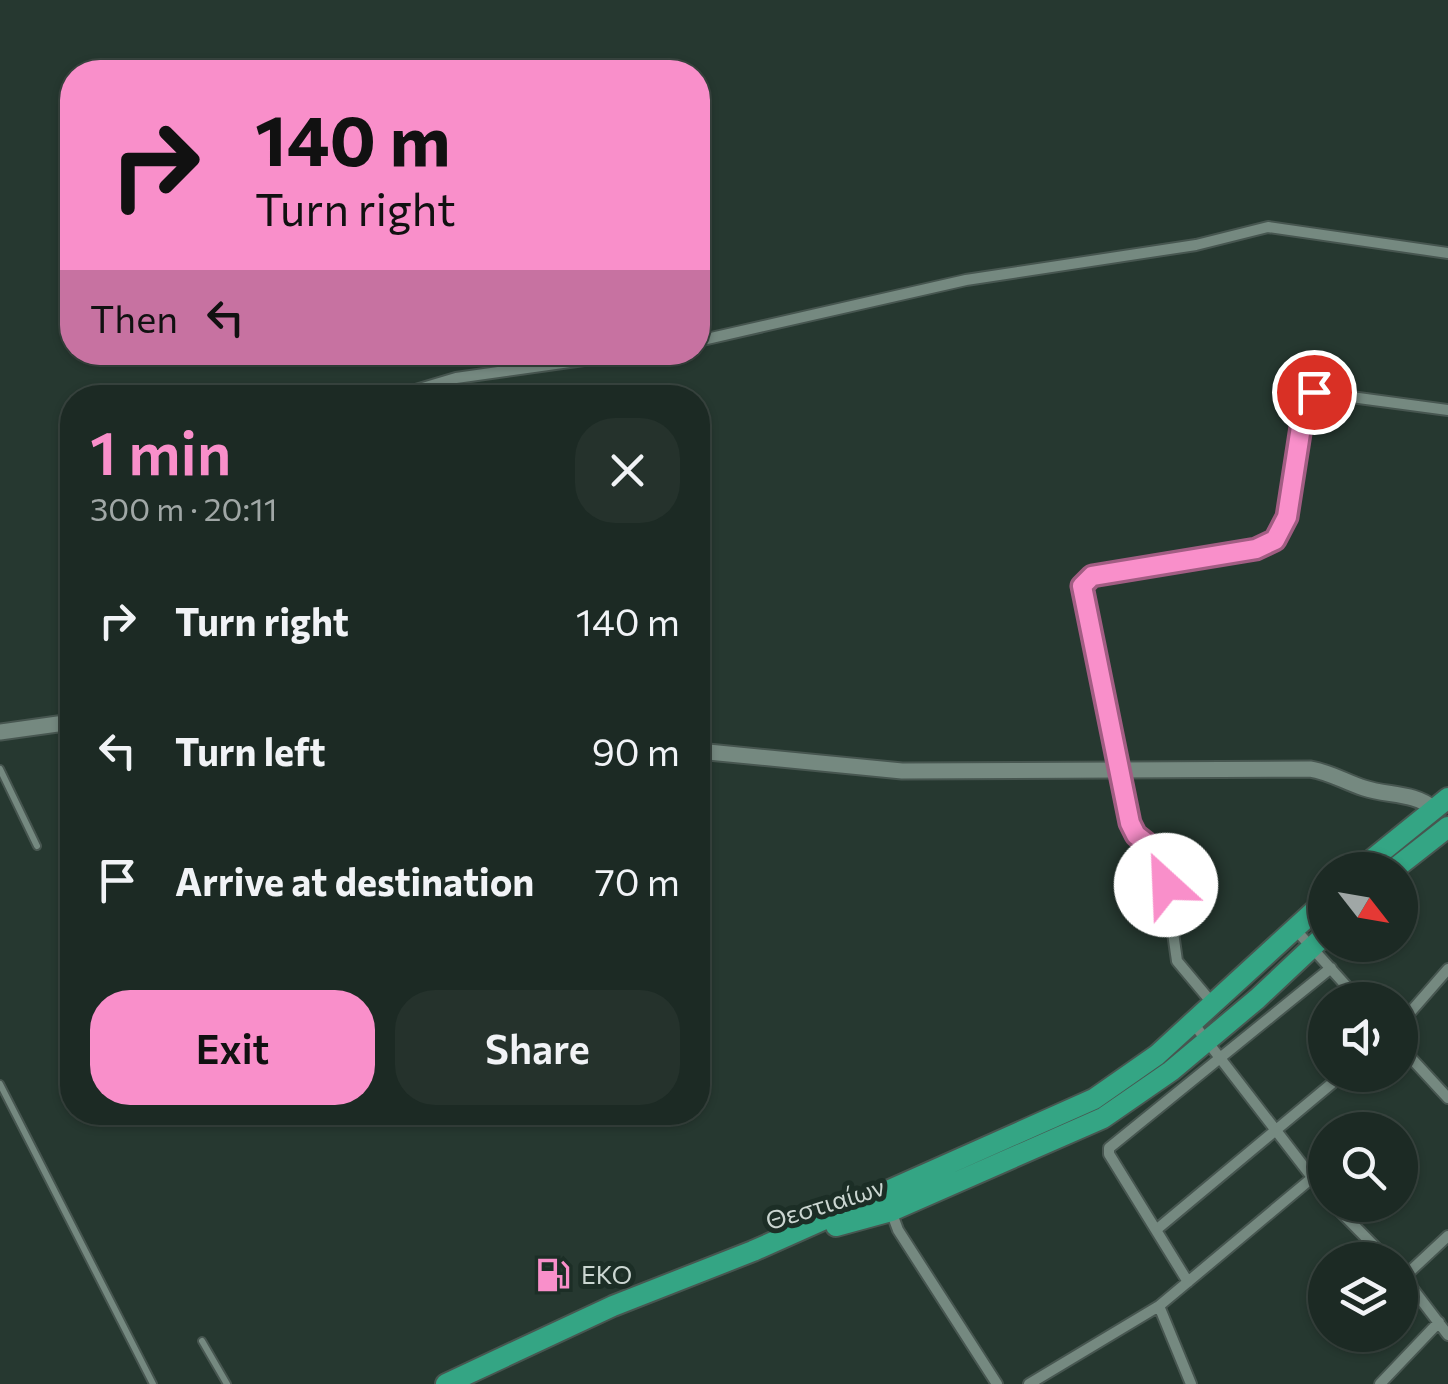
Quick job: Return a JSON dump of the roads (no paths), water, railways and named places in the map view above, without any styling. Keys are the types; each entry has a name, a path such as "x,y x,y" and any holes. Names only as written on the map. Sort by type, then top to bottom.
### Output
{"main road":[{"path":"1380,852 1441,803"},
{"path":"1416,852 1448,827"},
{"name":"Θεστιαίων","path":"752,1251 1060,1116 1125,1079 1193,1024 1308,917"},
{"name":"Θεστιαίων","path":"752,1251 891,1212 1103,1118 1214,1048 1308,951"},
{"path":"446,1384 613,1306 752,1251"}],"street":[{"path":"710,337 966,280 1196,245 1268,227 1448,253"},
{"path":"433,385 548,365"},
{"path":"1213,1005 1177,961 1164,860 1132,828 1106,718 1082,588 1084,580 1100,574 1256,549 1275,540 1287,517 1305,401 1314,392 1448,410"},
{"path":"0,732 60,724"},
{"path":"710,752 902,771 1320,770 1367,789 1441,803"},
{"path":"1295,929 1308,935"},
{"path":"1328,962 1343,982"},
{"path":"1188,1282 1108,1148 1214,1048 1331,968"},
{"path":"1418,1003 1448,969"},
{"path":"1193,1024 1308,1173"},
{"path":"1418,1066 1448,1098"},
{"path":"1156,1230 1322,1092"},
{"path":"1029,1384 1159,1306 1308,1181"},
{"path":"891,1212 898,1230 997,1384"},
{"path":"1351,1222 1370,1242"},
{"path":"1418,1261 1448,1236"},
{"path":"1418,1295 1448,1336"},
{"path":"1159,1306 1190,1384"},
{"path":"1380,1384 1439,1322"}],"lane":[{"path":"0,768 36,846"},
{"path":"0,1084 153,1384"},
{"path":"202,1341 227,1384"}],"place":[{"name":"EKO","path":"553,1275"}]}
